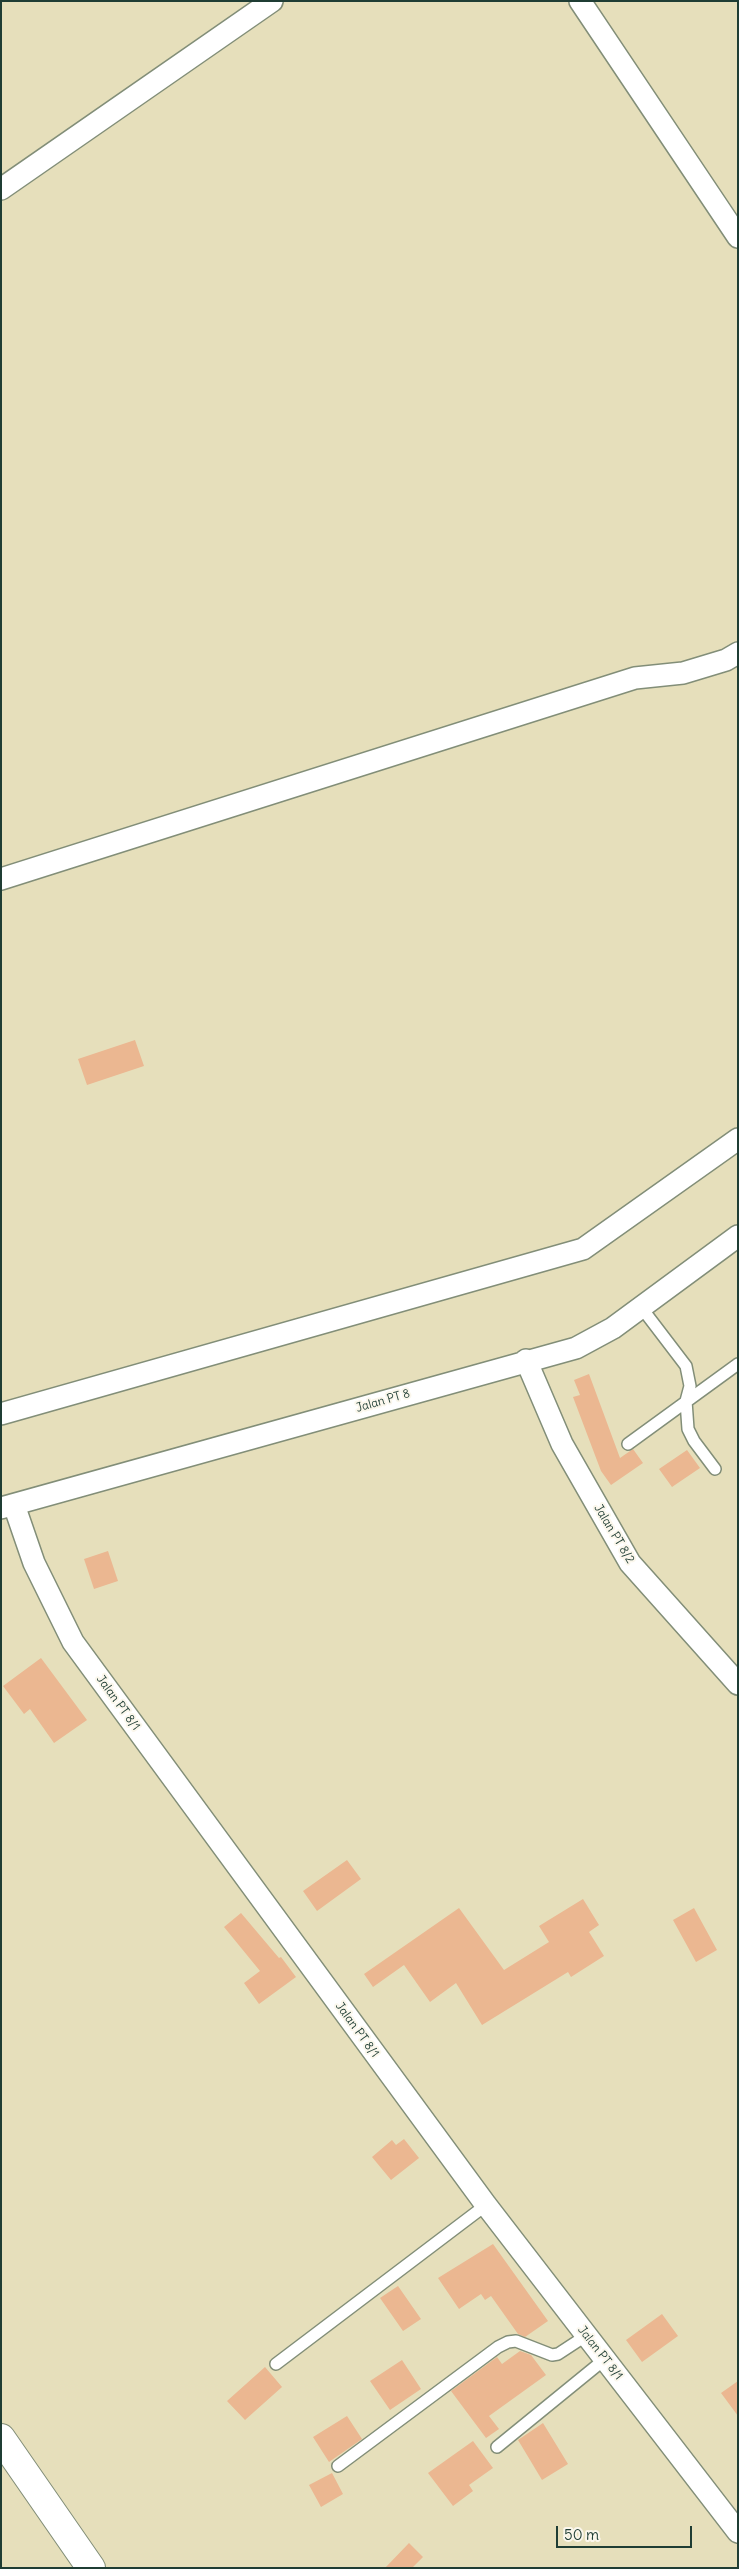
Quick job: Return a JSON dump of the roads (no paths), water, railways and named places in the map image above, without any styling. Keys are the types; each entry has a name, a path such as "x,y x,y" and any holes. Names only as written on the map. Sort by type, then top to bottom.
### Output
{"street":[{"path":"1,189 272,1"},
{"path":"580,1 738,237"},
{"path":"1,879 626,681 683,674 726,660 738,653"},
{"path":"1,1414 583,1249 738,1139"},
{"name":"Jalan PT 8","path":"8,1507 526,1360 576,1348 613,1328 738,1236"},
{"name":"Jalan PT 8/2","path":"526,1360 562,1444 630,1563 738,1684"},
{"name":"Jalan PT 8/1","path":"8,1507 74,1642 486,2205 738,2532"},
{"path":"1,2438 91,2568"}],"lane":[{"path":"641,1308 686,1366 690,1386 686,1401 688,1429 694,1441 715,1468"},
{"path":"628,1444 738,1364"},
{"path":"276,2364 486,2205"},
{"path":"338,2466 498,2347 508,2342 516,2342 552,2355 558,2354 587,2335"},
{"path":"497,2446 605,2360"}]}
